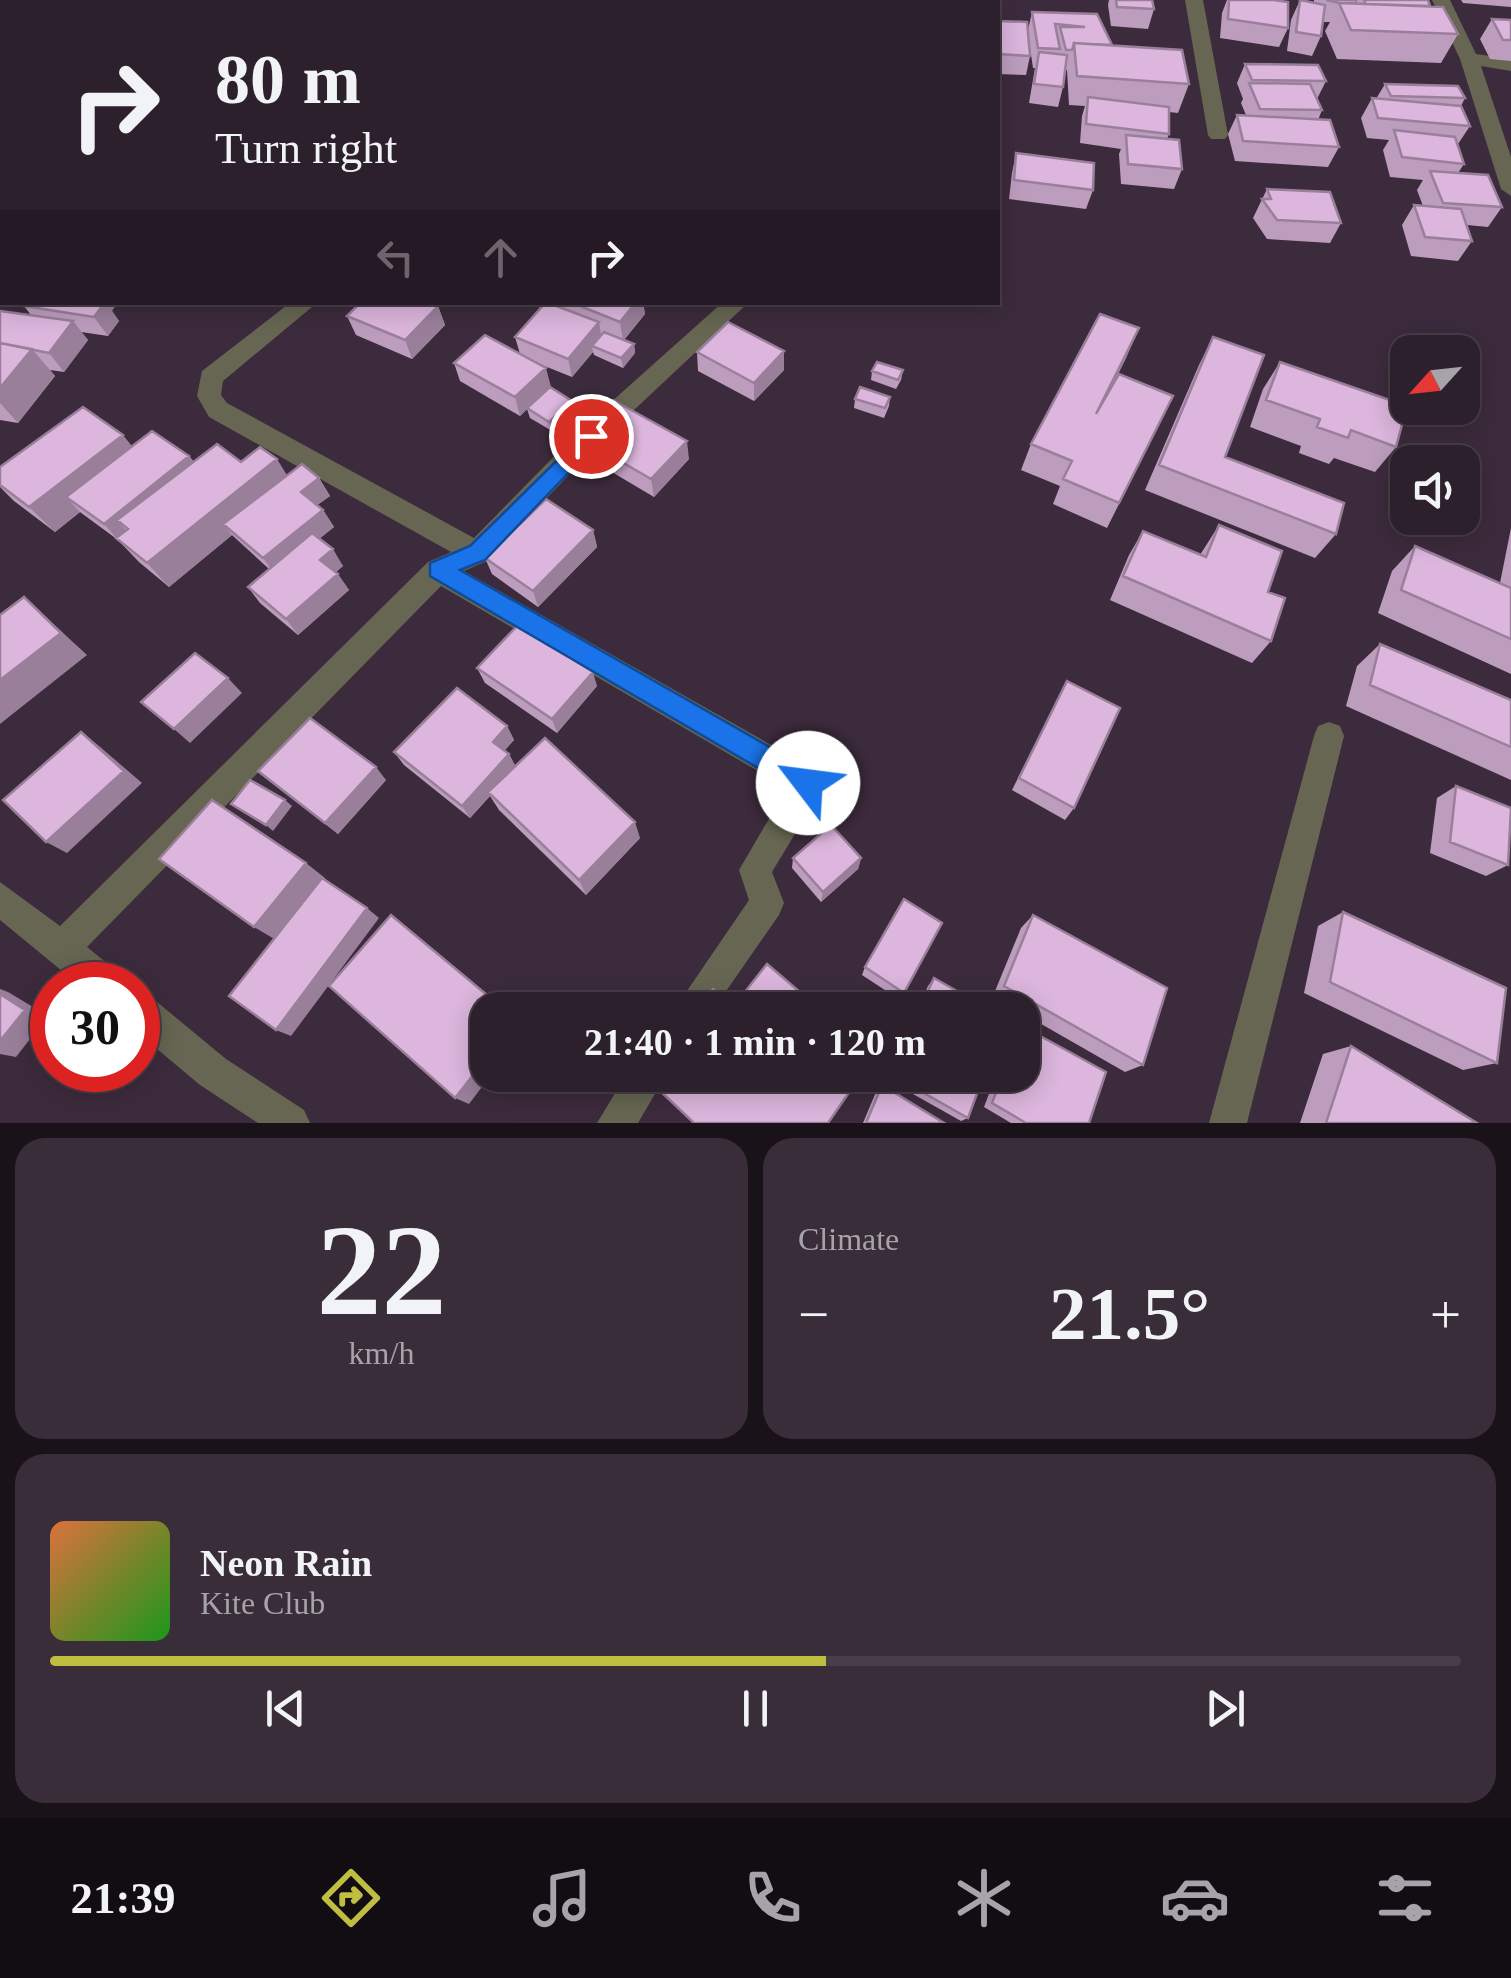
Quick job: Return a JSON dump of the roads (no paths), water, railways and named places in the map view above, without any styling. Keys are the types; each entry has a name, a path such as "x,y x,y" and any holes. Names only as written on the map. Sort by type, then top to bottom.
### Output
{"street":[{"path":"1194,0 1218,135"},
{"path":"1440,0 1469,59 1511,189"},
{"path":"1469,59 1511,65"},
{"path":"303,305 211,378 209,396 218,410 478,553"},
{"path":"62,948 438,570 478,553 591,436 735,305"},
{"path":"438,570 808,783 755,870 767,903 705,992"},
{"path":"1228,1123 1329,736"},
{"path":"0,899 79,962"},
{"path":"160,1028 213,1072 291,1123"},
{"path":"616,1123 637,1092"}]}
